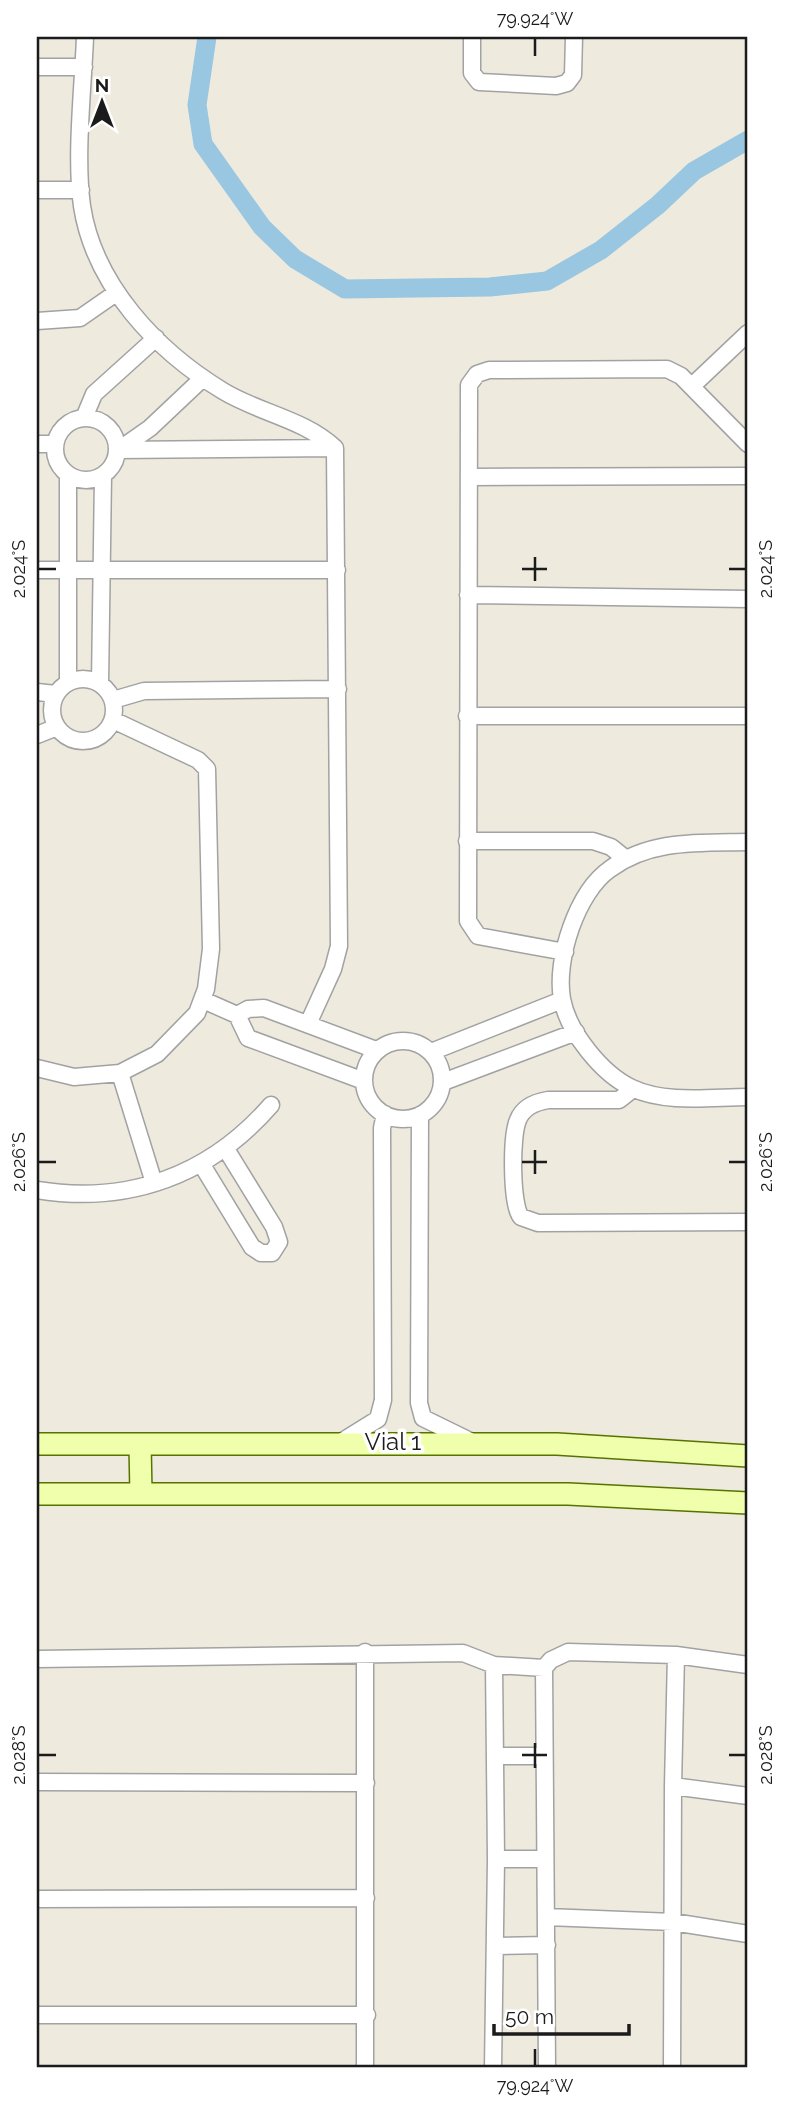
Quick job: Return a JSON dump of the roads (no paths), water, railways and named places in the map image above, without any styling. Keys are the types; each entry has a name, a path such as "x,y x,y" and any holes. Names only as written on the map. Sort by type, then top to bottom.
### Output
{"street":[{"path":"85,37 81,190 88,231 116,293 156,338 203,378 239,401 317,433 335,448 339,946 333,969 308,1024"},
{"path":"472,37 472,73 479,82 556,86 568,83 573,75 574,37"},
{"path":"37,67 84,68"},
{"path":"37,190 81,190"},
{"path":"37,321 80,318 116,293"},
{"path":"692,386 748,333"},
{"path":"84,418 94,394 156,338"},
{"path":"565,952 478,936 467,913 469,385 483,371 667,369 692,386 748,444"},
{"path":"117,450 150,428 203,378"},
{"path":"84,418 104,424 111,430 117,450 111,469 103,476 79,480 68,475 57,461 55,444 65,426 84,418"},
{"path":"37,444 55,444"},
{"path":"117,450 335,448"},
{"path":"68,475 68,682"},
{"path":"100,684 103,476"},
{"path":"469,477 748,476"},
{"path":"37,570 337,570"},
{"path":"468,596 748,598"},
{"path":"85,678 100,684 113,700 113,720 107,730 87,740 76,740 57,727 53,716 56,694 68,682 85,678"},
{"path":"113,700 144,691 338,689"},
{"path":"37,692 56,694"},
{"path":"467,716 748,716"},
{"path":"37,1068 74,1077 120,1073 143,1062 172,1042 192,1020 203,1000 211,949 209,776 198,760 113,720"},
{"path":"37,735 57,727"},
{"path":"467,841 593,841 611,847 626,859"},
{"path":"748,842 673,843 626,859 598,878 576,917 565,952 562,1000 576,1032 604,1068 633,1088 659,1097 748,1097"},
{"path":"203,1000 237,1015 248,1038 364,1081"},
{"path":"431,1052 562,1000"},
{"path":"237,1015 243,1010 264,1008 376,1050"},
{"path":"443,1082 576,1032"},
{"path":"408,1041 431,1052 440,1066 443,1082 439,1096 420,1115 396,1118 374,1106 364,1081 366,1068 376,1050 394,1042 408,1041"},
{"path":"120,1073 154,1183"},
{"path":"633,1088 619,1100 548,1100 530,1106 523,1112 516,1131 514,1203 521,1217 538,1223 748,1222"},
{"path":"37,1190 95,1194 154,1183 202,1165 226,1149 271,1105"},
{"path":"341,1442 378,1419 383,1400 382,1128 385,1114"},
{"path":"420,1115 419,1403 423,1418 472,1442"},
{"path":"202,1165 252,1247 261,1254 272,1253 279,1242 274,1227 226,1149"},
{"name":"Vial 1","path":"37,1444 472,1442 571,1444 748,1456"},
{"path":"140,1444 141,1494"},
{"path":"37,1494 568,1494 748,1503"},
{"path":"547,2068 544,1668 551,1660 568,1651 676,1655 748,1665"},
{"path":"365,1653 365,2068"},
{"path":"37,1659 463,1653 494,1665 544,1668"},
{"path":"672,2068 676,1655"},
{"path":"493,2068 496,1946 494,1665"},
{"path":"496,1756 544,1756"},
{"path":"37,1782 366,1783"},
{"path":"673,1786 748,1796"},
{"path":"496,1859 544,1859"},
{"path":"37,1899 366,1898"},
{"path":"547,1917 673,1922 748,1934"},
{"path":"496,1946 547,1945"},
{"path":"37,2015 367,2015"}],"waterway":[{"path":"207,37 197,105 203,144 262,227 295,259 345,289 490,287 547,281 601,250 658,205 694,171 748,140"}]}
